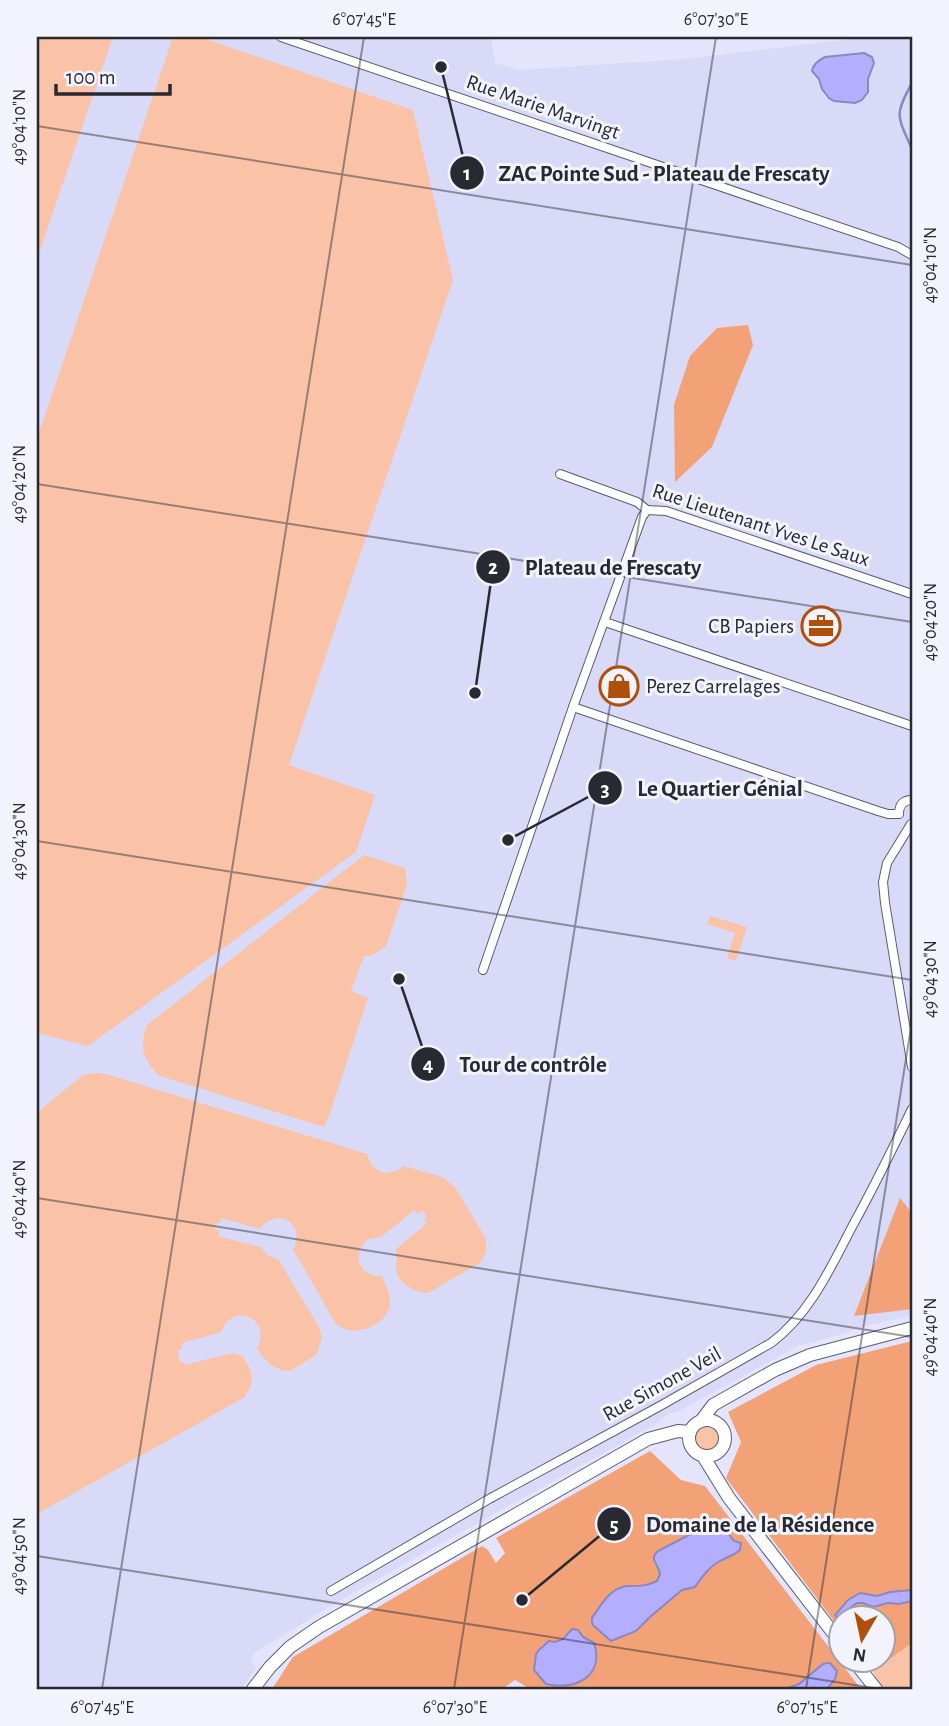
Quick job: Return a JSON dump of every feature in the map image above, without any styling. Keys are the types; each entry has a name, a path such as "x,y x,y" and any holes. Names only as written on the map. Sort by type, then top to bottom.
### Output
{"main road":[{"path":"701,1421 712,1420 725,1433 724,1445 711,1457 695,1452 690,1438 692,1427 701,1421 713,1405 775,1370 810,1354 912,1328"},
{"path":"719,1425 721,1410 730,1395"},
{"path":"253,1689 290,1647 319,1627 648,1439 678,1431 690,1438"},
{"path":"716,1454 717,1478"},
{"path":"703,1456 729,1498 827,1625"},
{"path":"865,1674 877,1689"}],"street":[{"name":"Rue Marie Marvingt","path":"281,37 912,254"},
{"name":"Rue Lieutenant Yves Le Saux","path":"560,474 637,502 647,510 666,510 912,594"},
{"path":"483,970 573,707 642,517 647,510"},
{"path":"605,621 912,726"},
{"path":"573,707 878,811 899,814"},
{"path":"912,800 902,803 899,808 903,821 912,825 887,863 883,882 912,1067"},
{"name":"Rue Simone Veil","path":"331,1591 489,1499 668,1402 786,1332 817,1292 912,1109"}],"shaded area":[{"path":"37,37 491,37 495,63 519,70 685,59 850,39 912,37 912,1315 798,1346 677,1412 670,1413 657,1423 349,1595 254,1653 251,1660 256,1667 241,1689 37,1689"},
{"path":"37,37 113,37 37,259"},
{"path":"173,37 200,37 413,110 453,280 289,765 375,795 356,852 88,1046 37,1033 37,439"},
{"path":"864,53 872,57 874,63 868,79 868,92 862,100 855,103 829,98 812,71 815,64 825,57"},
{"path":"748,325 753,345 712,447 675,482 674,405 690,356 717,328"},
{"path":"364,855 405,868 407,885 386,946 371,956 364,956 351,991 368,998 324,1127 160,1076 149,1064 144,1053 146,1026"},
{"path":"710,916 747,927 736,961 727,958 735,933 707,924"},
{"path":"106,1074 367,1154 373,1166 382,1172 392,1172 404,1166 442,1177 455,1187 486,1239 486,1252 480,1263 428,1293 417,1291 402,1282 396,1266 396,1249 427,1222 423,1211 418,1214 415,1210 381,1237 368,1239 360,1248 358,1260 364,1271 382,1276 388,1292 389,1310 371,1327 346,1329 332,1318 293,1250 296,1232 288,1221 274,1218 260,1229 221,1218 214,1229 220,1231 218,1236 260,1247 269,1256 278,1259 319,1327 322,1337 317,1354 291,1371 275,1367 257,1348 260,1328 256,1322 241,1316 226,1323 221,1332 182,1343 182,1349 178,1350 180,1362 185,1365 233,1353 242,1356 252,1376 245,1397 37,1514 37,1116 39,1111 83,1075"},
{"path":"900,1198 912,1213 912,1309 854,1316"},
{"path":"912,1341 912,1643 897,1654 897,1604 827,1604 827,1612 726,1478 741,1442 728,1412 816,1365"},
{"path":"706,1425 715,1429 719,1438 715,1447 706,1451 697,1447 693,1438 697,1429"},
{"path":"650,1451 681,1480 705,1486 827,1645 827,1663 799,1684 785,1689 530,1689 515,1680 502,1689 272,1689 293,1657 482,1546 496,1563 505,1553 496,1538","holes":["705,1525 729,1533 734,1541 723,1559 704,1574 698,1584 682,1590 636,1631 611,1641 594,1626 627,1586 642,1586 657,1581 660,1574 653,1559 656,1553","574,1629 583,1637 594,1643 561,1687 549,1685 551,1641 558,1641"]},
{"path":"710,1524 721,1527 734,1541 741,1543 740,1550 712,1566 695,1587 682,1590 636,1631 611,1641 594,1626 592,1618 603,1602 617,1589 657,1581 660,1574 654,1557 658,1551"},
{"path":"912,1590 912,1601 899,1604 845,1604 860,1593 877,1596"},
{"path":"572,1629 578,1630 583,1637 594,1643 595,1665 585,1679 576,1683 557,1686 546,1684 534,1670 536,1654 549,1641 563,1639"},
{"path":"912,1643 912,1689 880,1689 874,1674 897,1674 897,1654"},
{"path":"827,1663 827,1674 836,1674 827,1689 785,1689 799,1684"},
{"path":"833,1674 849,1674 861,1689 827,1689 835,1679"}],"waterway":[{"path":"912,83 900,109 903,129 912,149"}],"place":[{"name":"ZAC Pointe Sud - Plateau de Frescaty","path":"441,67"},
{"name":"CB Papiers","path":"821,626"},
{"name":"Perez Carrelages","path":"619,686"},
{"name":"Plateau de Frescaty","path":"475,693"},
{"name":"Le Quartier Génial","path":"508,840"},
{"name":"Tour de contrôle","path":"399,979"},
{"name":"Domaine de la Résidence","path":"522,1600"}]}
